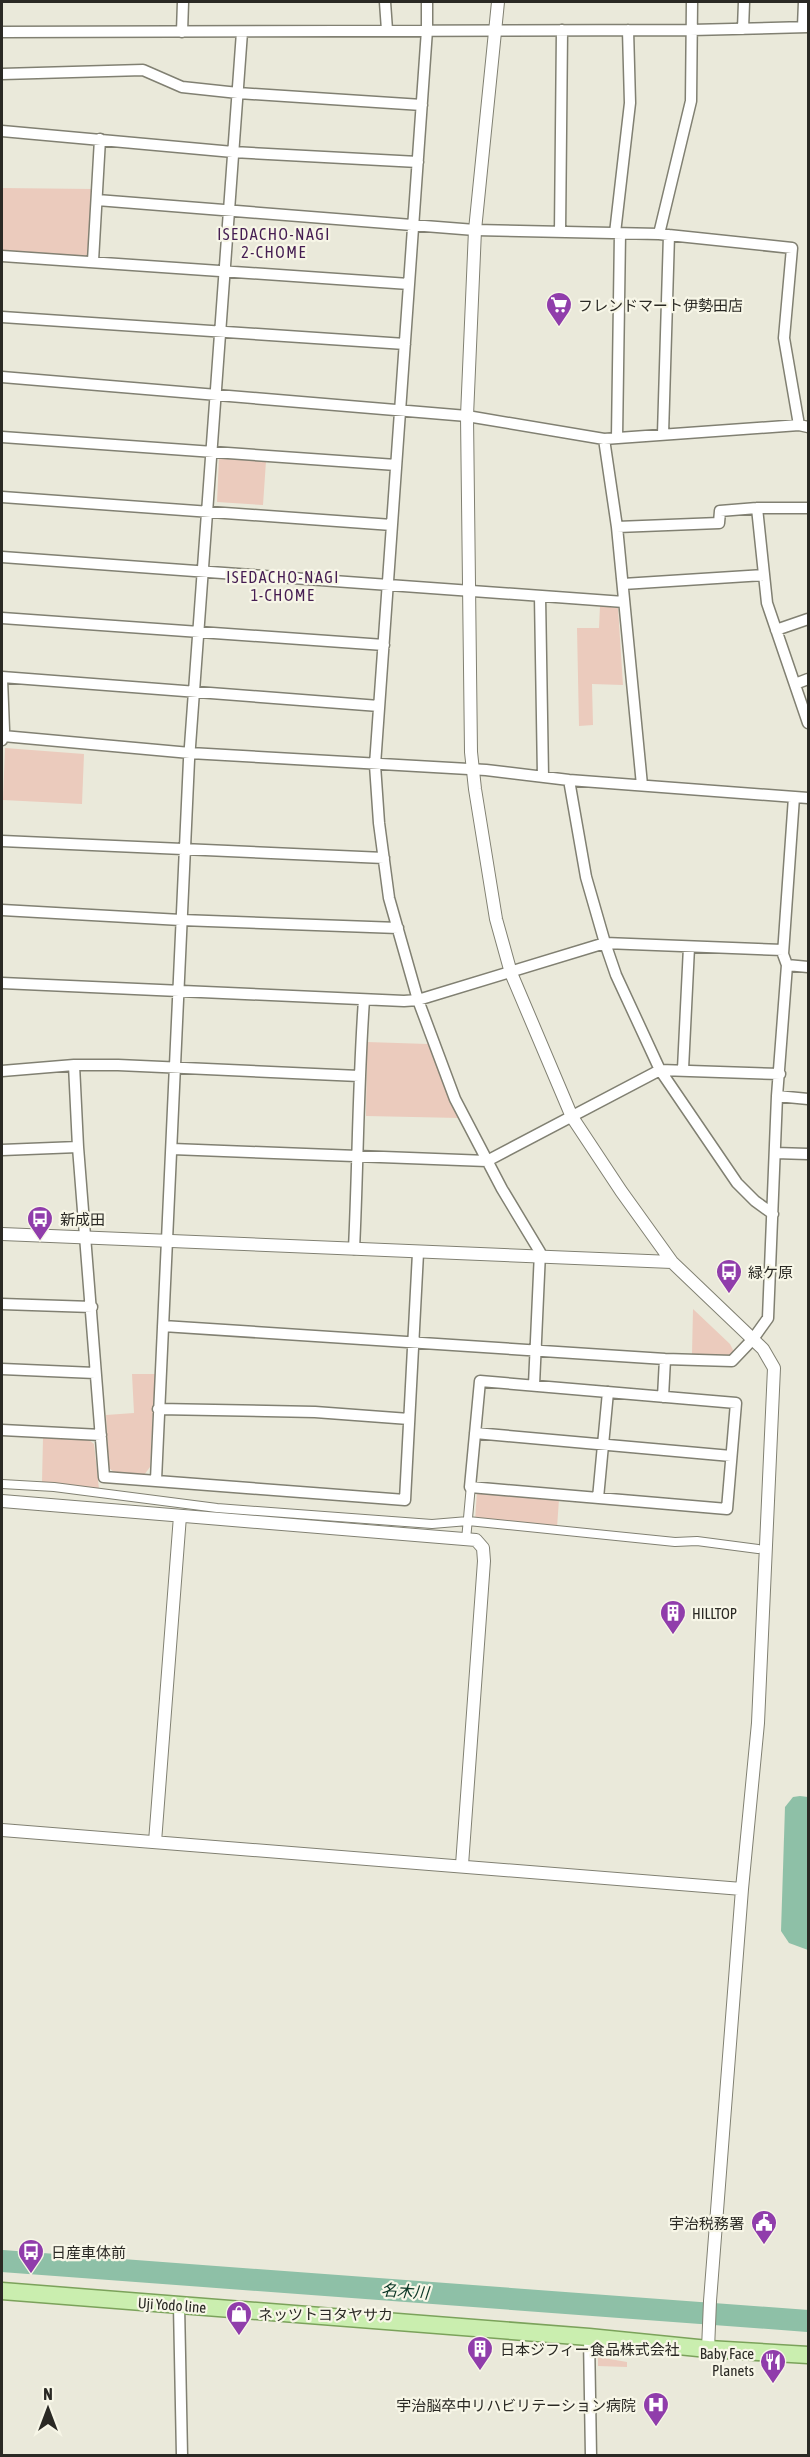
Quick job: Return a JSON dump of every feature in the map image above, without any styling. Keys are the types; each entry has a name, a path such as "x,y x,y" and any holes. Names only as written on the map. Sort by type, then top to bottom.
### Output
{"main road":[{"name":"Uji Yodo line","path":"2,2291 589,2337 708,2349 808,2355"}],"street":[{"path":"182,32 183,2"},
{"path":"385,2 387,30"},
{"path":"427,2 422,105 375,765 389,898 418,1000 455,1099 487,1161 540,1252 534,1385"},
{"path":"498,2 475,230 467,416 468,590 473,770 495,910 511,973 572,1117 672,1262 763,1349 774,1368 758,1724 742,1889 708,2349"},
{"path":"663,434 664,235 691,101 692,2"},
{"path":"742,29 744,2"},
{"path":"2,32 691,30 806,27 804,2"},
{"path":"560,232 562,30"},
{"path":"617,438 617,233 630,103 628,30"},
{"path":"156,1480 190,753 242,32"},
{"path":"2,74 143,70 182,87 422,105"},
{"path":"2,131 234,152 418,162"},
{"path":"93,261 100,139"},
{"path":"2,377 467,416 604,439 804,426 784,338 792,248 664,235 475,230 97,200"},
{"path":"2,256 409,284"},
{"path":"2,317 405,344"},
{"path":"2,437 396,465"},
{"path":"604,439 617,527 642,785"},
{"path":"2,497 392,525"},
{"path":"757,508 767,603 808,723"},
{"path":"617,527 719,523 720,511 808,508"},
{"path":"2,557 624,602"},
{"path":"623,584 764,575"},
{"path":"540,596 543,777"},
{"path":"2,618 384,645"},
{"path":"776,630 808,619"},
{"path":"379,706 2,678 4,730 2,738 190,753 473,770 570,780 808,798"},
{"path":"795,684 808,679"},
{"path":"570,780 586,877 605,944 616,975 660,1070 737,1183 755,1201 773,1214"},
{"path":"163,1326 665,1359 731,1361 753,1339 768,1318 777,1096 788,965 783,950 794,796"},
{"path":"2,841 384,858"},
{"path":"2,910 181,920 398,928"},
{"path":"2,983 364,1000 418,1000 605,944 783,950"},
{"path":"683,1069 689,946"},
{"path":"788,965 808,967"},
{"path":"354,1249 359,1076 364,1000"},
{"path":"2,1071 75,1065 174,1067 359,1076"},
{"path":"75,1065 78,1147 104,1477 405,1500 418,1253"},
{"path":"172,1149 487,1161 660,1070 780,1074"},
{"path":"777,1096 808,1099"},
{"path":"2,1149 78,1147"},
{"path":"775,1153 808,1154"},
{"path":"2,1234 672,1262"},
{"path":"2,1304 92,1307"},
{"path":"663,1397 665,1359"},
{"path":"2,1369 95,1373"},
{"path":"466,1540 470,1486 480,1381 736,1403 727,1509 470,1486"},
{"path":"598,1498 608,1392"},
{"path":"158,1409 315,1412 409,1419"},
{"path":"2,1430 101,1435"},
{"path":"475,1433 731,1456"},
{"path":"2,1484 54,1487 229,1509 432,1524 468,1521 675,1542 697,1541 758,1550"},
{"path":"2,1500 476,1540 483,1548 484,1561 462,1865"},
{"path":"155,1842 180,1515"},
{"path":"2,1830 742,1889"},
{"path":"179,2305 182,2456"},
{"path":"589,2337 591,2456"}],"shaded area":[{"path":"2,188 94,189 89,257 2,250"},
{"path":"219,457 266,461 263,505 217,502"},
{"path":"600,606 618,608 623,685 592,684 593,725 579,726 577,628 599,628"},
{"path":"5,748 84,754 82,804 3,800"},
{"path":"367,1042 428,1044 460,1118 366,1116"},
{"path":"693,1309 730,1344 734,1352 731,1355 720,1357 692,1354"},
{"path":"132,1374 155,1374 150,1467 144,1475 115,1473 109,1468 106,1415 134,1413"},
{"path":"43,1438 89,1440 94,1444 99,1489 42,1482"},
{"path":"477,1491 559,1499 557,1528 475,1521"},
{"path":"793,1797 808,1797 808,1950 789,1943 781,1931 785,1807"},
{"path":"598,2357 627,2362 627,2367 598,2366"}],"waterway":[{"name":"名木川","path":"2,2261 808,2321"}],"place":[{"name":"フレンドマート伊勢田店","path":"559,328"},
{"name":"新成田","path":"40,1242"},
{"name":"緑ケ原","path":"729,1295"},
{"name":"HILLTOP","path":"673,1636"},
{"name":"宇治税務署","path":"764,2246"},
{"name":"日産車体前","path":"31,2275"},
{"name":"ネッツトヨタヤサカ","path":"239,2337"},
{"name":"日本ジフィー食品株式会社","path":"480,2372"},
{"name":"Baby Face Planets","path":"773,2385"},
{"name":"宇治脳卒中リハビリテーション病院","path":"656,2428"}],"district":[{"name":"ISEDACHO-NAGI 2-CHOME","path":"274,243"},
{"name":"ISEDACHO-NAGI 1-CHOME","path":"283,586"}]}
